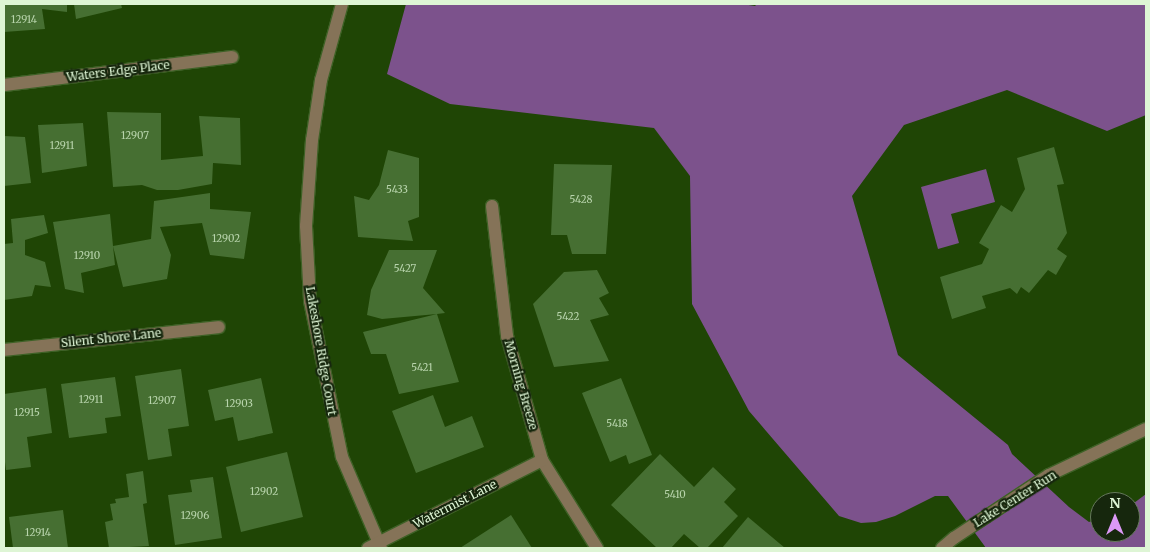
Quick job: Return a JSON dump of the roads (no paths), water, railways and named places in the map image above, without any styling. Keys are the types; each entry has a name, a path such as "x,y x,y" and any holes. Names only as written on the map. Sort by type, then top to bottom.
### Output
{"street":[{"name":"Lakeshore Ridge Court","path":"342,4 321,80 312,140 306,226 310,301 342,457 376,546"},
{"name":"Waters Edge Place","path":"4,85 232,57"},
{"name":"Morning Breeze","path":"492,206 507,336 542,460 597,548"},
{"name":"Silent Shore Lane","path":"4,350 219,327"},
{"name":"Lake Center Run","path":"942,548 1049,475 1146,429"},
{"name":"Watermist Lane","path":"376,546 542,460"}]}
